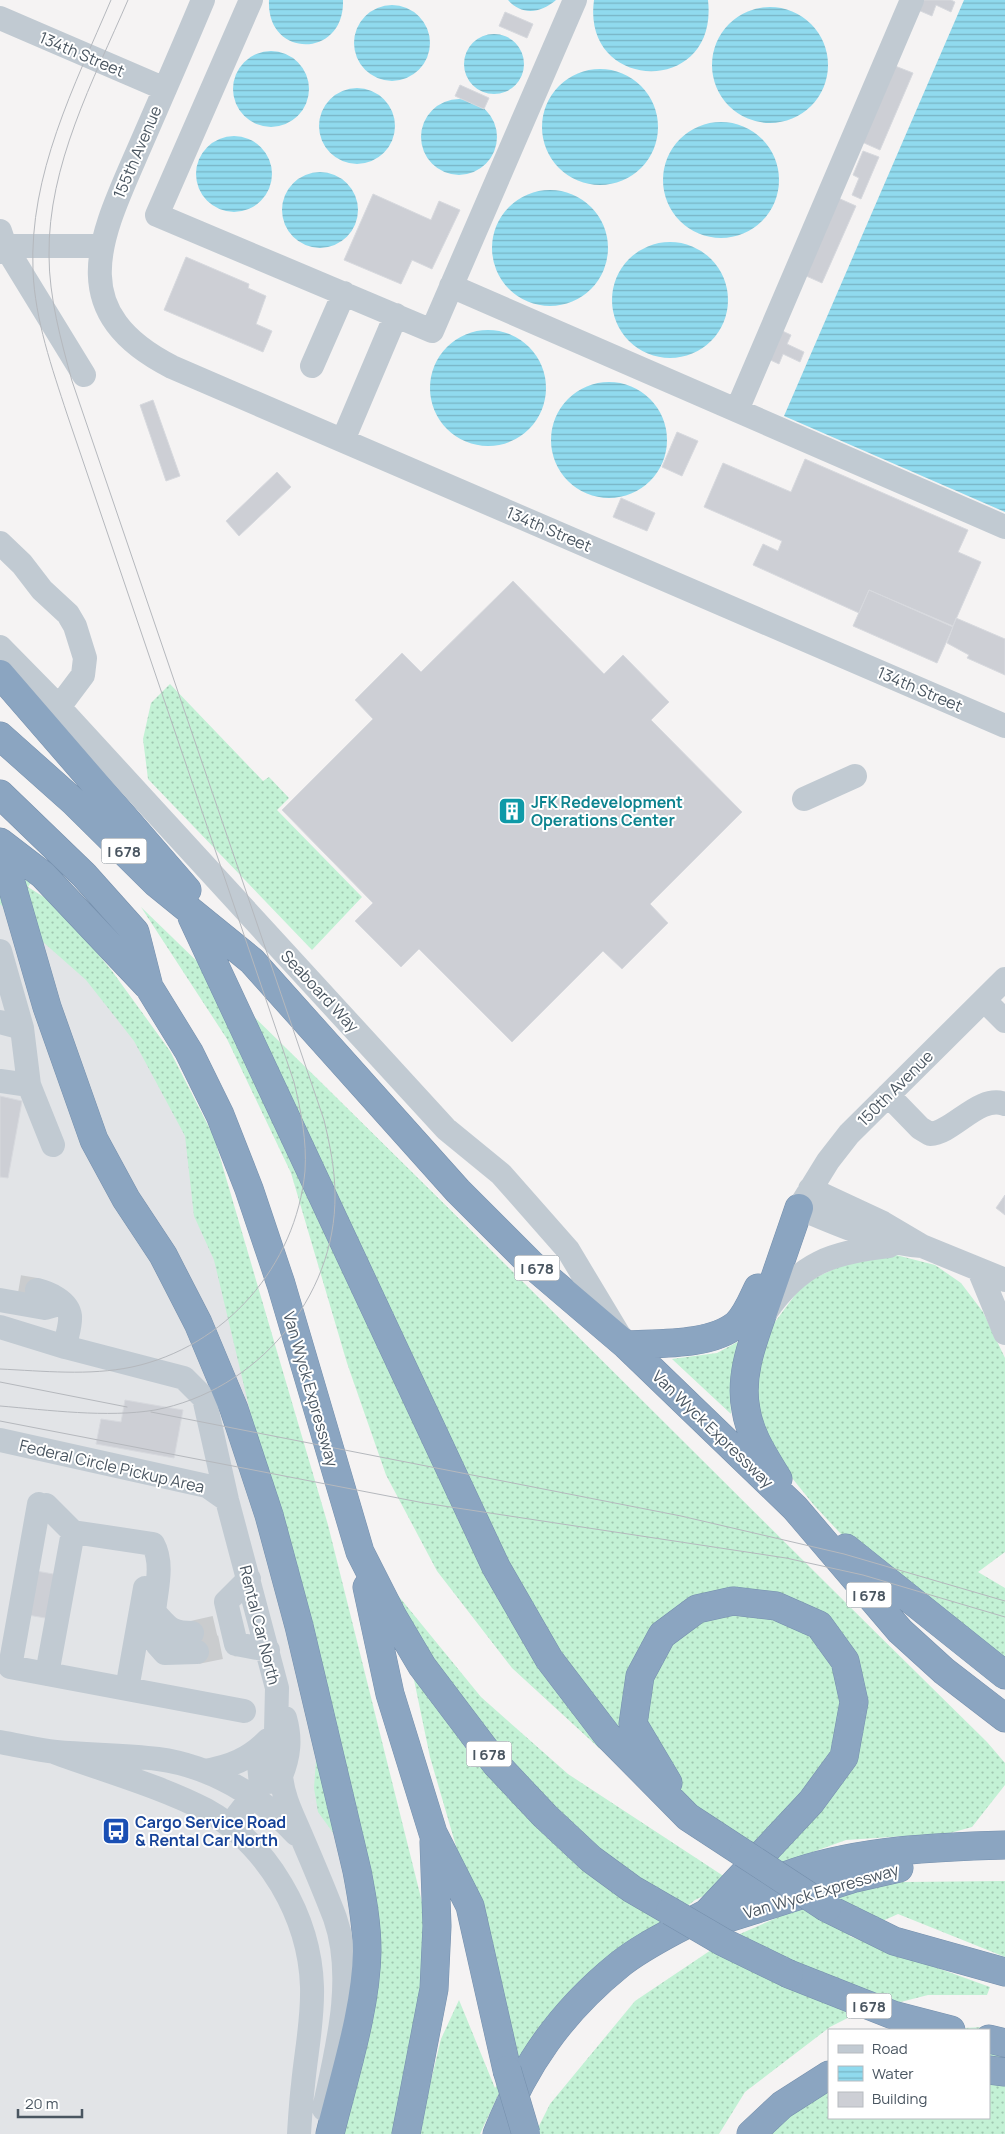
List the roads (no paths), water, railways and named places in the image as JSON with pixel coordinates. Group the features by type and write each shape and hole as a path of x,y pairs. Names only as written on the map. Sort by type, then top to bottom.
{"highway":[{"path":"0,674 144,842 252,961"},
{"name":"Van Wyck Expressway","path":"0,736 190,913 252,961 458,1191 531,1264 626,1345 795,1508 900,1631 944,1671 1005,1718"},
{"name":"Van Wyck Expressway","path":"0,794 84,875 134,932 149,987 190,1052 220,1115 249,1189 280,1284 360,1552 393,1617 422,1666 496,1764 545,1816 591,1859 632,1889 670,1912 723,1942 789,1974 893,2015 948,2029"},
{"path":"0,844 42,875 149,987"},
{"path":"0,844 47,1007 94,1140 126,1199 163,1256 198,1323 234,1409 269,1515 299,1626 357,1871 364,1910 367,1950 364,1979 330,2134"},
{"path":"190,913 496,1567 549,1659 589,1713 607,1735 688,1817 828,1908 894,1941 1005,1972"},
{"path":"626,1345 707,1338 723,1332 737,1323 745,1314 804,1198"},
{"path":"804,1198 760,1322 747,1367 744,1383 746,1412 755,1440 795,1508 1005,1675"},
{"path":"360,1552 390,1694 433,1832 470,1906 507,2070 526,2134"},
{"path":"688,1817 633,1724 640,1676 662,1634 696,1608 733,1601 776,1606 819,1625 845,1661 854,1702 844,1757 811,1802 707,1913"},
{"path":"406,2134 434,1989 437,1926 433,1832"},
{"path":"497,2134 533,2060 556,2026 578,2001 620,1964 655,1942 766,1883 796,1872 838,1861 914,1850 1005,1845"},
{"name":"Van Wyck Expressway","path":"655,1942 855,1878 905,1867 961,1862 1005,1865"},
{"path":"990,2039 1005,2043"},
{"path":"990,2070 1005,2072"},
{"path":"751,2134 782,2105 828,2077"}],"street":[{"name":"155th Avenue","path":"108,310 100,284 101,246 116,202 203,0"},
{"path":"250,0 157,215 432,331 575,0"},
{"path":"737,410 912,0"},
{"name":"134th Street","path":"0,18 165,89"},
{"path":"2,243 101,246"},
{"path":"2,243 84,375"},
{"path":"451,286 1005,527"},
{"path":"312,366 344,293"},
{"name":"134th Street","path":"108,310 123,334 132,343 155,358 1005,726"},
{"path":"343,440 396,315"},
{"path":"0,543 22,564 42,590 68,614 75,626 85,658 83,674 59,707"},
{"name":"Seaboard Way","path":"0,647 59,707 446,1128 501,1174 568,1250 626,1345"},
{"path":"804,799 855,776"},
{"path":"0,951 11,1025 29,1085 53,1144"},
{"name":"150th Avenue","path":"804,1198 838,1146 1005,979"},
{"path":"984,1000 1005,1021"},
{"path":"0,1080 29,1085"},
{"path":"888,1095 920,1128 930,1134 934,1134 980,1107 998,1102 1005,1104"},
{"path":"804,1198 877,1240 911,1245 1005,1280"},
{"path":"760,1322 789,1284 818,1262 843,1252 911,1245"},
{"path":"979,1270 1005,1333"},
{"path":"14,1290 46,1308 62,1303"},
{"path":"14,1290 49,1292 62,1303 70,1316 65,1347"},
{"name":"Federal Circle Pickup Area","path":"0,1327 65,1347 184,1378 204,1398 227,1500"},
{"name":"Federal Circle Pickup Area","path":"0,1440 207,1486 227,1500"},
{"name":"Rental Car North","path":"227,1500 277,1688 276,1731 273,1746 259,1764 265,1786 286,1802 335,1918 342,1944 344,1963 337,2046 318,2134"},
{"path":"153,1544 73,1532 43,1504 10,1668 244,1711"},
{"path":"46,1674 73,1532"},
{"path":"153,1544 159,1554 154,1612 169,1629 194,1642"},
{"path":"127,1689 153,1544"},
{"path":"230,1826 265,1786 290,1746 289,1730 277,1688"},
{"path":"204,1771 228,1767 254,1754 276,1731"},
{"path":"0,1742 54,1752 160,1760 204,1771 222,1779 265,1786"},
{"path":"54,1752 189,1803 230,1826 258,1852 279,1882 303,1932 312,1985 311,2021 303,2084 300,2134"},
{"path":"265,1786 280,1818 304,1843"}],"water":[{"path":"269,0 343,0 340,19 332,33 320,41 306,44 292,41 280,33 271,19"},
{"path":"508,0 556,0 544,8 532,11 519,9"},
{"path":"594,0 708,0 706,32 693,54 673,67 650,71 627,66 608,53 596,31"},
{"path":"964,0 1005,0 1005,512 784,416"},
{"path":"392,5 406,8 419,16 427,29 430,43 427,57 419,70 406,78 392,81 378,78 365,70 357,57 354,43 357,29 365,16 378,8"},
{"path":"770,7 792,11 811,24 824,43 828,65 824,87 811,106 792,119 770,123 748,119 729,106 716,87 712,65 716,43 729,24 748,11"},
{"path":"488,34 500,34 511,39 519,47 524,58 522,76 511,89 500,94 488,94 477,89 469,81 464,70 464,58 469,47 477,39"},
{"path":"271,51 285,54 298,62 306,75 309,89 306,103 298,116 285,124 271,127 257,124 244,116 236,103 233,89 236,75 244,62 257,54"},
{"path":"600,69 622,73 632,78 641,86 649,95 654,105 658,127 654,149 649,159 641,168 632,176 622,181 600,185 578,181 568,176 559,168 551,159 546,149 542,127 546,105 551,95 559,86 568,78 578,73"},
{"path":"357,88 371,91 384,99 392,112 395,126 392,140 384,153 371,161 357,164 343,161 330,153 322,140 319,126 322,112 330,99 343,91"},
{"path":"459,99 473,102 486,110 494,123 497,137 494,151 486,164 473,172 459,175 445,172 432,164 424,151 421,137 424,123 432,110 445,102"},
{"path":"721,122 743,126 762,139 775,158 779,180 775,202 762,221 743,234 721,238 699,234 680,221 667,202 663,180 667,158 680,139 699,126"},
{"path":"234,136 248,139 261,147 269,160 272,174 269,188 261,201 248,209 234,212 220,209 207,201 199,188 196,174 199,160 207,147 220,139"},
{"path":"320,172 334,175 347,183 355,196 358,210 355,224 347,237 334,245 320,248 306,245 293,237 285,224 282,210 285,196 293,183 306,175"},
{"path":"550,190 572,194 582,199 591,207 599,216 604,226 608,248 604,270 599,280 591,289 582,297 572,302 550,306 528,302 518,297 509,289 501,280 496,270 492,248 496,226 501,216 509,207 518,199 528,194"},
{"path":"670,242 692,246 702,251 711,259 719,268 724,278 728,300 724,322 719,332 711,341 702,349 692,354 670,358 648,354 638,349 629,341 621,332 616,322 612,300 616,278 621,268 629,259 638,251 648,246"},
{"path":"488,330 510,334 520,339 529,347 537,356 542,366 546,388 542,410 537,420 529,429 520,437 510,442 488,446 466,442 456,437 447,429 439,420 434,410 430,388 434,366 439,356 447,347 456,339 466,334"},
{"path":"609,382 631,386 641,391 650,399 658,408 663,418 667,440 663,462 658,472 650,481 641,489 631,494 609,498 587,494 577,489 568,481 560,472 555,462 551,440 555,418 560,408 568,399 577,391 587,386"}],"tunnel":[{"path":"19,1287 37,1290"},
{"path":"192,1633 231,1624"},
{"path":"197,1652 236,1644"}],"tram line":[{"path":"0,1369 66,1372 116,1370 166,1357 197,1341 225,1321 250,1297 271,1269 287,1239 299,1206 305,1171 303,1126 294,1082 67,414 45,344 37,308 33,271 34,235 38,200 46,166 69,98 111,0"},
{"path":"0,1406 98,1413 137,1412 155,1410 192,1400 226,1383 257,1361 283,1334 305,1303 322,1269 332,1233 335,1186 332,1158 324,1120 72,381 53,303 49,255 51,222 64,156 87,93 128,0"},
{"path":"0,1382 127,1407"},
{"path":"151,1412 681,1516 844,1554 1005,1601"},
{"path":"0,1421 424,1503 786,1558 863,1575 1005,1617"}],"place":[{"name":"JFK Redevelopment Operations Center","path":"512,811"},
{"name":"Cargo Service Road & Rental Car North","path":"116,1831"}]}
